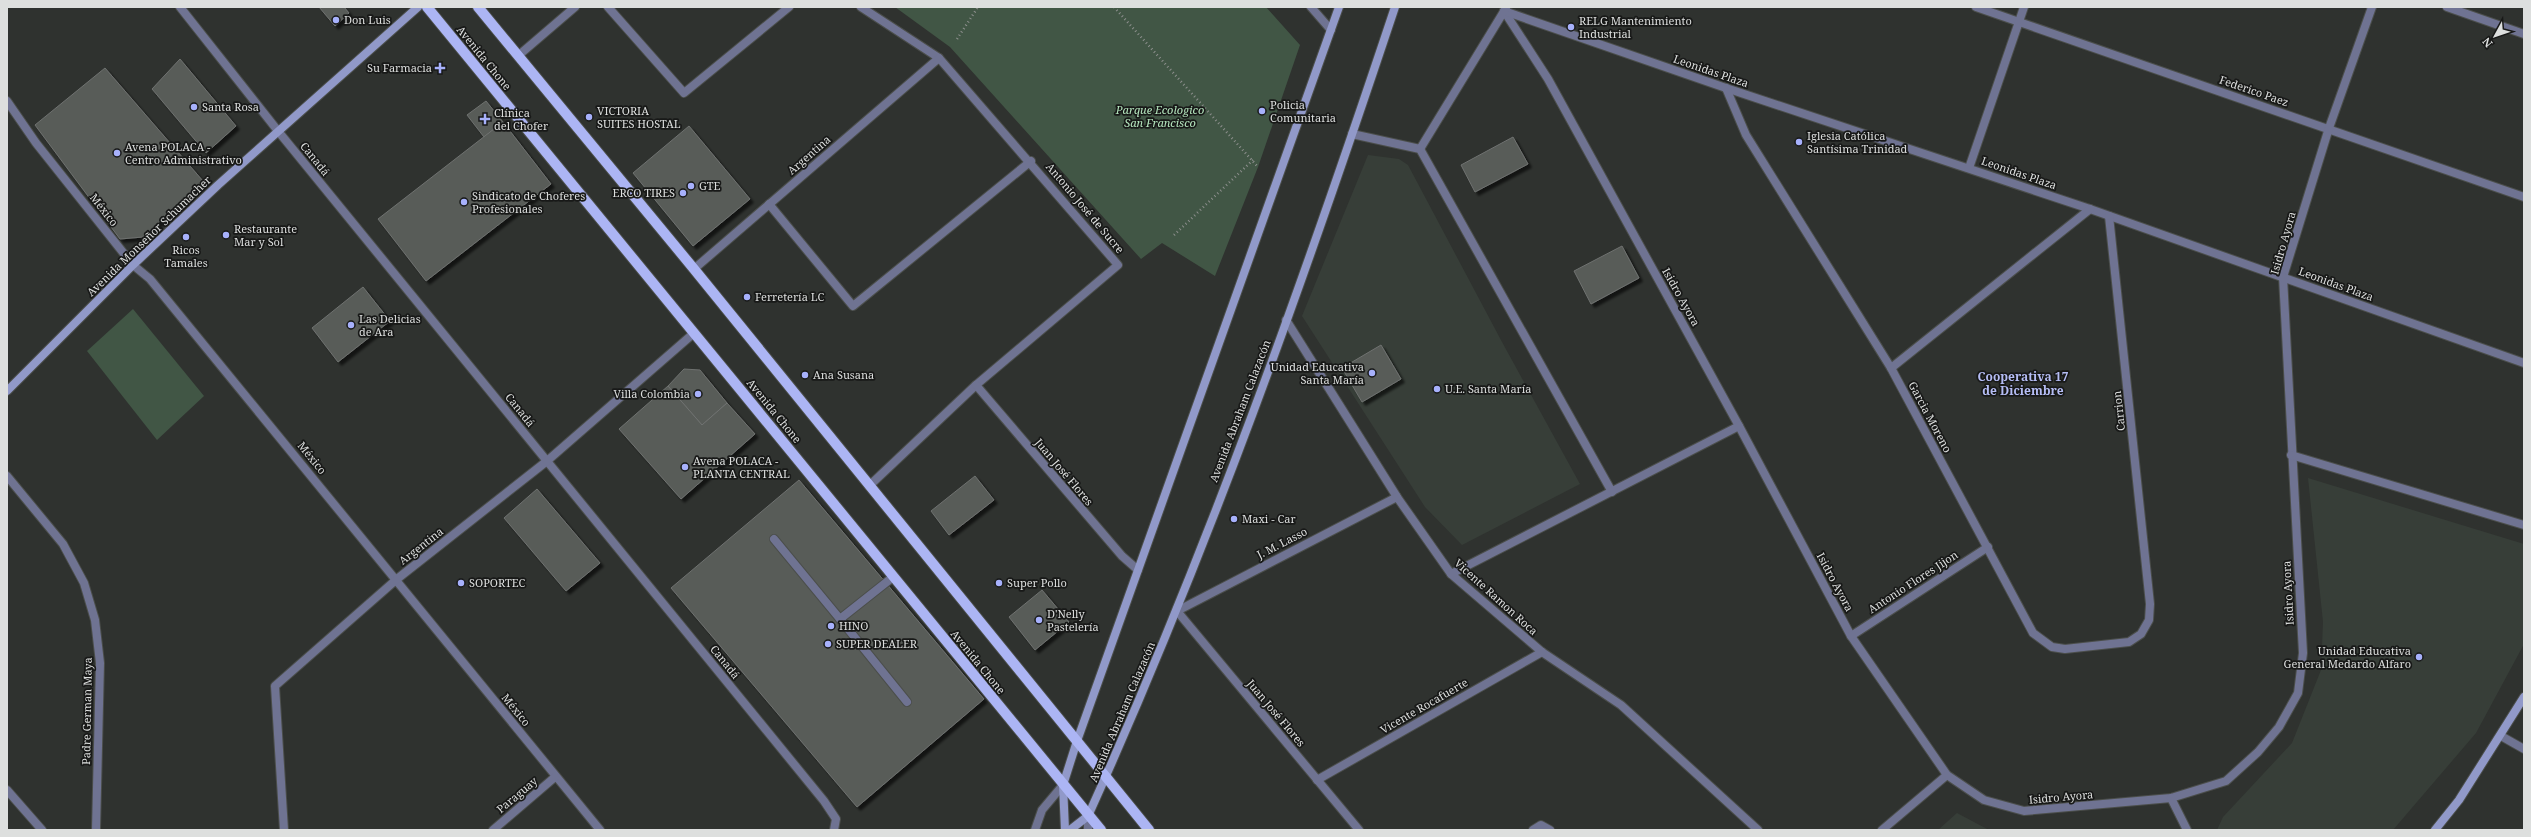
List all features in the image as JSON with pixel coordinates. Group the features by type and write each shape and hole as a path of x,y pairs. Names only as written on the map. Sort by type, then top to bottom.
{"main road":[{"name":"Avenida Monseñor Schumacher","path":"7,391 133,265 278,131 418,7"},
{"name":"Avenida Chone","path":"427,7 892,577 1101,830"},
{"path":"478,7 694,269 1148,830"},
{"path":"1065,830 1063,785 1077,741 1339,7"},
{"name":"Avenida Abraham Calazacón","path":"1070,830 1088,816 1177,611 1286,320 1395,7"},
{"path":"2435,830 2459,800 2524,697"}],"street":[{"name":"Canadá","path":"180,7 278,131 824,801 836,819 834,830"},
{"path":"519,55 575,7"},
{"path":"608,7 684,94 789,7"},
{"name":"Antonio José de Sucre","path":"861,7 940,58 1031,161 1118,265 976,385 869,486"},
{"path":"1311,7 1330,30"},
{"name":"Federico Paez","path":"1976,7 2329,128 2524,197"},
{"path":"1969,168 2024,7"},
{"name":"Isidro Ayora","path":"1506,9 1548,79 1739,426 1851,636 1947,775 1984,800 2024,811 2171,798 2226,781 2258,752 2279,727 2298,693 2303,653 2283,277 2329,128 2372,7"},
{"path":"2447,7 2524,34"},
{"path":"1420,149 1506,9"},
{"name":"Leonidas Plaza","path":"1506,9 1726,88 2090,209 2524,363"},
{"name":"Argentina","path":"694,269 940,58"},
{"name":"Garcia Moreno","path":"1726,88 1746,135 1891,368 1988,547 2032,633 2041,642 2052,647 2065,649 2129,642 2141,634 2149,620 2150,604"},
{"name":"México","path":"7,101 36,143 133,265 150,279 397,579 555,777 600,830"},
{"path":"1352,134 1420,149 1612,492"},
{"path":"769,204 853,306 1031,161"},
{"path":"1891,368 2090,209"},
{"name":"Carrion","path":"2109,216 2150,604"},
{"name":"Vicente Ramon Roca","path":"1286,320 1397,497 1451,574 1542,652 1621,705 1690,766 1758,830"},
{"name":"Argentina","path":"284,830 275,711 275,686 397,579 547,460 694,333"},
{"name":"Juan José Flores","path":"976,385 1122,556 1138,570"},
{"path":"1451,574 1739,426"},
{"path":"2292,456 2524,526"},
{"name":"Padre German Maya","path":"7,476 63,544 84,584 95,620 100,663 96,830"},
{"name":"J. M. Lasso","path":"1177,611 1397,497"},
{"path":"774,539 907,702"},
{"name":"Antonio Flores Jijon","path":"1851,636 1988,547"},
{"path":"840,619 892,577"},
{"name":"Juan José Flores","path":"1177,611 1359,830"},
{"name":"Vicente Rocafuerte","path":"1317,780 1542,652"},
{"path":"2500,736 2524,749"},
{"path":"1882,830 1947,775"},
{"name":"Paraguay","path":"493,830 555,777"},
{"path":"1035,830 1042,810 1063,785"},
{"path":"7,790 42,830"},
{"path":"2171,798 2187,830"},
{"name":"Avenida Abraham Calazacón","path":"1088,816 1088,830"},
{"path":"1533,830 1541,825 1550,830"}],"path":[{"path":"958,39 978,7"},
{"path":"1114,7 1254,160 1258,167"},
{"path":"1174,235 1254,160"}],"shaded area":[{"name":"U.E. Santa María","path":"1368,155 1399,159 1408,165 1502,342 1580,484 1462,545 1425,507 1302,316"},
{"name":"Unidad Educativa General Medardo Alfaro","path":"2308,478 2524,544 2524,644 2476,733 2393,830 2217,830 2223,817 2292,743 2321,670 2323,622"},
{"path":"1957,813 1989,830 1938,830"}],"green space":[{"name":"Parque Ecologico San Francisco","path":"895,7 1266,7 1300,45 1258,167 1215,276 1162,243 1141,259 950,47"},
{"path":"133,309 204,396 157,440 87,351"}],"building":[{"name":"Don Luis","path":"319,7 344,7 349,13 335,26"},
{"name":"Santa Rosa","path":"180,59 236,126 206,153 152,89"},
{"name":"Avena POLACA - Centro Administrativo","path":"105,68 203,181 143,237 120,239 35,125"},
{"name":"Clínica del Chofer","path":"486,101 503,122 484,137 467,115"},
{"name":"Sindicato de Choferes Profesionales","path":"503,122 551,184 426,281 378,219"},
{"name":"GTE","path":"689,126 750,199 693,246 633,173"},
{"path":"1513,137 1528,164 1475,192 1461,165"},
{"path":"1622,246 1639,278 1591,304 1574,271"},
{"name":"Las Delicias de Ara","path":"363,287 390,321 338,362 312,328"},
{"name":"Unidad Educativa Santa María","path":"1381,345 1401,379 1362,402 1342,368"},
{"name":"Villa Colombia","path":"684,369 700,370 727,403 702,425 668,386"},
{"name":"Avena POLACA - PLANTA CENTRAL","path":"668,386 702,425 727,403 755,434 681,499 619,429"},
{"path":"975,476 994,500 949,535 931,511"},
{"name":"SUPER DEALER","path":"799,480 984,699 857,807 671,588"},
{"path":"537,489 600,563 566,591 504,518"},
{"name":"D'Nelly Pastelería","path":"1042,590 1069,622 1035,650 1009,617"}],"place":[{"name":"Don Luis","path":"336,20"},
{"name":"RELG Mantenimiento Industrial","path":"1571,27"},
{"name":"Su Farmacia","path":"440,68"},
{"name":"Santa Rosa","path":"194,107"},
{"name":"Policia Comunitaria","path":"1262,111"},
{"name":"VICTORIA SUITES HOSTAL","path":"589,117"},
{"name":"Clínica del Chofer","path":"485,119"},
{"name":"Iglesia Católica Santísima Trinidad","path":"1799,142"},
{"name":"Avena POLACA - Centro Administrativo","path":"117,153"},
{"name":"GTE","path":"691,186"},
{"name":"ERCO TIRES","path":"683,193"},
{"name":"Sindicato de Choferes Profesionales","path":"464,202"},
{"name":"Restaurante Mar y Sol","path":"226,235"},
{"name":"Ricos Tamales","path":"186,237"},
{"name":"Ferretería LC","path":"747,297"},
{"name":"Las Delicias de Ara","path":"351,325"},
{"name":"Unidad Educativa Santa María","path":"1372,373"},
{"name":"Ana Susana","path":"805,375"},
{"name":"U.E. Santa María","path":"1437,389"},
{"name":"Villa Colombia","path":"698,394"},
{"name":"Avena POLACA - PLANTA CENTRAL","path":"685,467"},
{"name":"Maxi - Car","path":"1234,519"},
{"name":"SOPORTEC","path":"461,583"},
{"name":"Super Pollo","path":"999,583"},
{"name":"D'Nelly Pastelería","path":"1039,620"},
{"name":"HINO","path":"831,626"},
{"name":"SUPER DEALER","path":"828,644"},
{"name":"Unidad Educativa General Medardo Alfaro","path":"2419,657"}],"district":[{"name":"Cooperativa 17 de Diciembre","path":"2023,384"}]}
